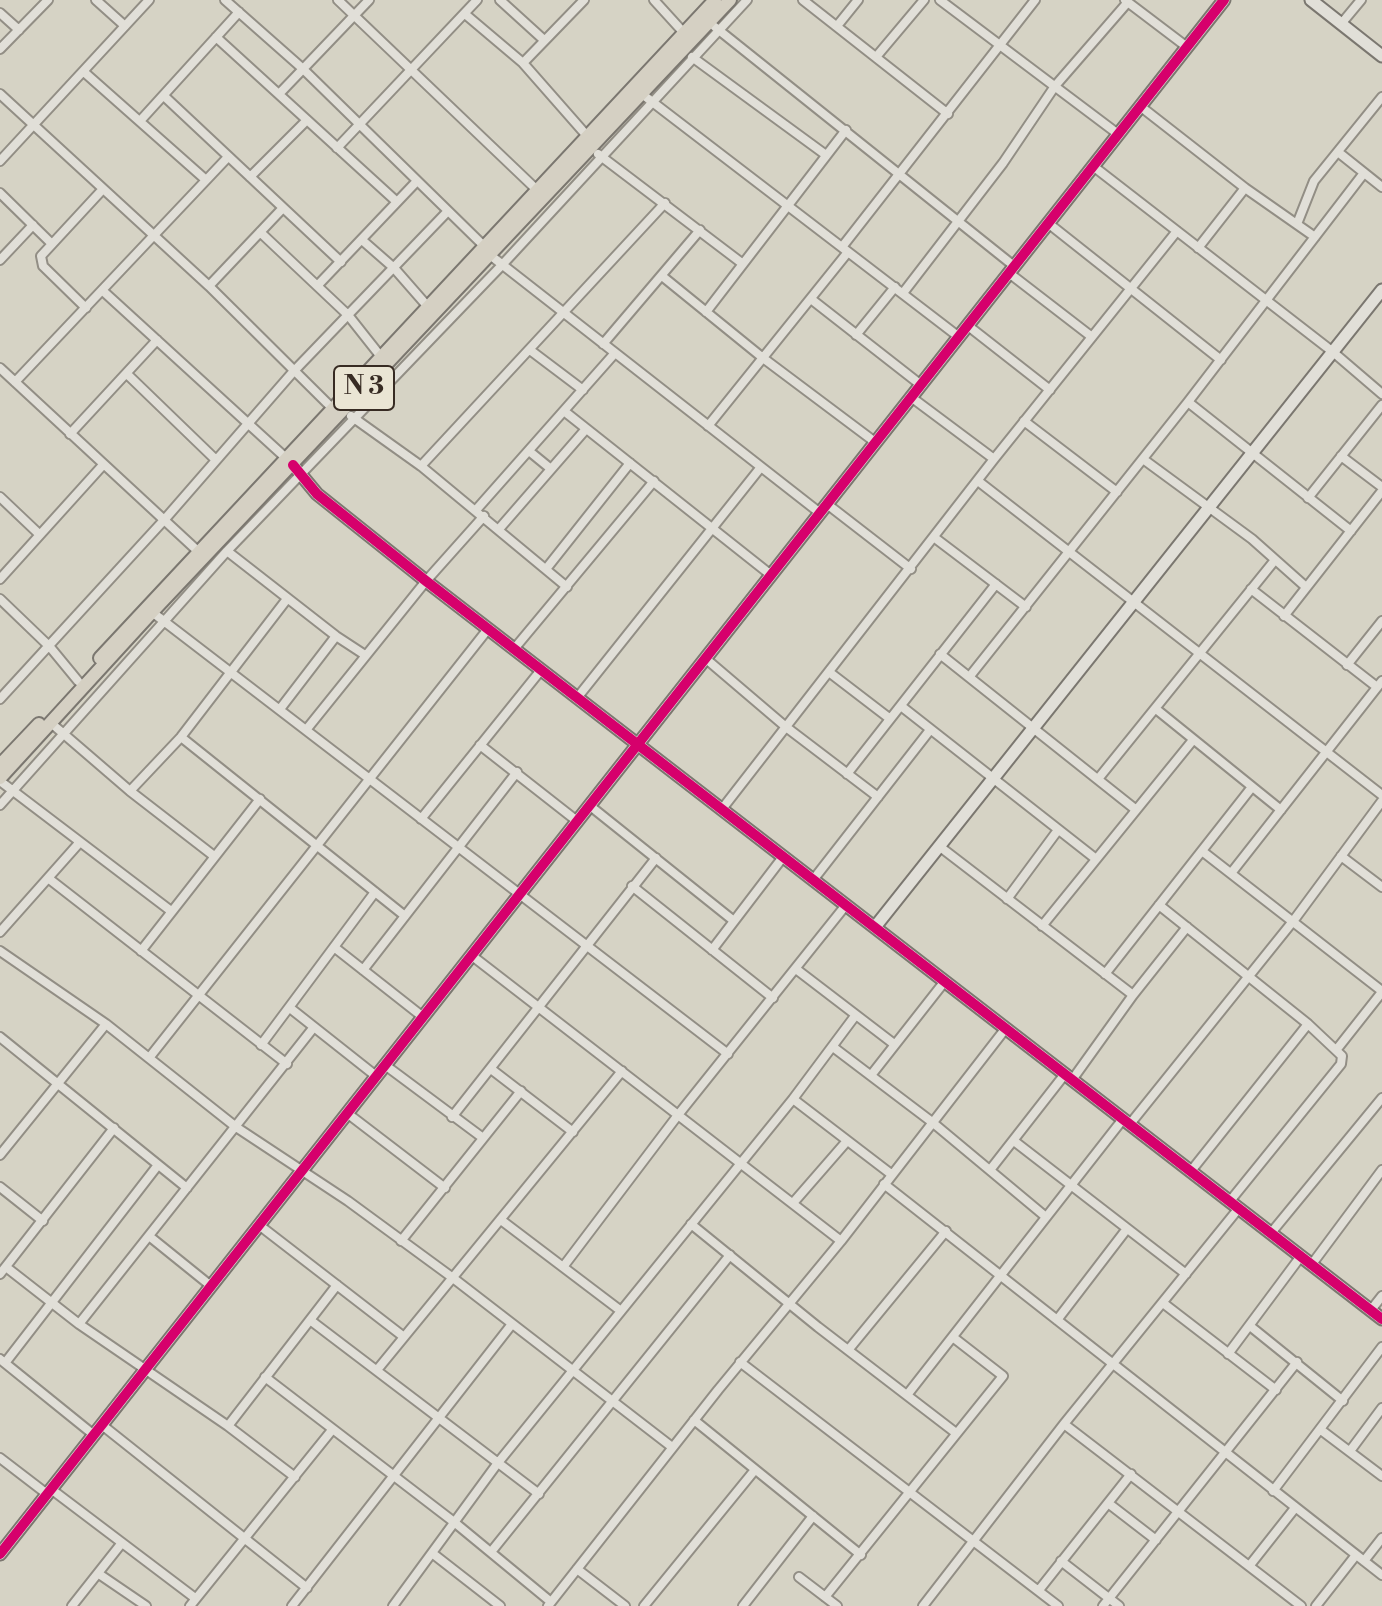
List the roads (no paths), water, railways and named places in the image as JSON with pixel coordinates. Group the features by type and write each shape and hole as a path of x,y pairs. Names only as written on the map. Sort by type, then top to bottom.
{"main road":[{"name":"N 3","path":"0,765 78,681 343,413 537,190 593,147 684,33 715,0"},
{"name":"N 3","path":"343,413 382,358 593,147 647,98 713,26 730,0"},
{"name":"N 3","path":"0,779 202,555"}],"street":[{"path":"0,49 48,0"},
{"path":"96,0 125,26"},
{"path":"0,161 149,0"},
{"path":"225,0 302,68 502,265 761,467 911,569"},
{"path":"338,0 537,190"},
{"path":"279,94 369,0"},
{"path":"337,148 477,0"},
{"path":"500,0 544,40"},
{"path":"523,63 584,0"},
{"path":"654,0 684,33"},
{"path":"747,0 713,26 692,57 647,98 959,337"},
{"path":"803,0 948,114"},
{"path":"837,26 858,0"},
{"path":"876,57 924,0"},
{"path":"940,0 1118,134"},
{"path":"708,426 811,299 900,175 1035,0"},
{"path":"0,1554 1224,0"},
{"path":"1311,0 1382,56"},
{"path":"1341,24 1361,0"},
{"path":"856,335 899,290 1003,163 1055,86 1126,1 1187,47"},
{"path":"140,121 239,12"},
{"path":"0,13 19,30"},
{"path":"465,14 523,63 593,147 743,264"},
{"path":"713,26 846,130 1092,337"},
{"path":"216,37 397,202"},
{"path":"692,57 826,155"},
{"path":"84,72 206,180"},
{"path":"0,94 209,286 293,372 343,413 421,466 567,587"},
{"path":"164,96 341,262"},
{"path":"1297,224 1311,186 1382,97"},
{"path":"1140,106 1245,188 1315,237"},
{"path":"250,177 307,120"},
{"path":"706,312 846,130"},
{"path":"0,805 227,551 293,466 343,413 502,265 593,147"},
{"path":"1338,152 1382,187"},
{"path":"15,382 228,157"},
{"path":"1093,166 1333,352 1382,394"},
{"path":"970,676 1221,360 1364,173"},
{"path":"318,285 417,181"},
{"path":"1198,248 1245,188"},
{"path":"86,308 40,262 51,243 103,189"},
{"path":"0,193 51,243"},
{"path":"421,466 665,203"},
{"path":"209,286 282,209"},
{"path":"0,699 165,519 293,372 448,211"},
{"path":"1048,223 1221,360"},
{"path":"0,260 33,225"},
{"path":"603,344 700,230"},
{"path":"722,809 994,459 1177,231"},
{"path":"260,232 348,315 382,358"},
{"path":"362,240 394,268 429,308"},
{"path":"662,276 763,358 875,442"},
{"path":"875,927 1382,290"},
{"path":"103,291 293,466 317,494 1382,1319"},
{"path":"811,299 921,385"},
{"path":"967,325 1050,390"},
{"path":"70,434 157,340"},
{"path":"530,350 583,390"},
{"path":"306,730 529,451 615,353"},
{"path":"0,368 202,555"},
{"path":"127,374 216,460"},
{"path":"911,397 994,459"},
{"path":"1188,402 1351,531"},
{"path":"1308,498 1382,405"},
{"path":"564,411 771,575"},
{"path":"1024,421 1117,492"},
{"path":"499,529 586,429"},
{"path":"529,451 551,469"},
{"path":"1284,616 1382,489 1341,456"},
{"path":"1143,459 1209,506 1306,587"},
{"path":"546,569 630,463"},
{"path":"0,579 103,465"},
{"path":"577,698 761,467"},
{"path":"514,649 654,481"},
{"path":"907,1395 1071,1185 1294,920 1382,798 978,481"},
{"path":"0,497 39,534"},
{"path":"935,538 1026,607"},
{"path":"227,551 365,655"},
{"path":"1098,779 1275,560"},
{"path":"847,774 996,584"},
{"path":"1232,872 1380,684 1347,665 1251,589"},
{"path":"0,599 50,647 78,681"},
{"path":"130,791 181,737 287,599"},
{"path":"152,612 728,1054"},
{"path":"1347,665 1379,632 1382,621"},
{"path":"149,1058 488,629"},
{"path":"280,709 336,636"},
{"path":"940,654 1135,809"},
{"path":"705,658 786,727 878,797"},
{"path":"421,819 541,670"},
{"path":"829,672 889,718"},
{"path":"901,706 1096,859"},
{"path":"1156,709 1281,810"},
{"path":"51,723 130,791 214,856"},
{"path":"813,880 930,730"},
{"path":"181,737 405,916"},
{"path":"1042,926 1193,740"},
{"path":"480,745 577,821"},
{"path":"363,970 517,772"},
{"path":"0,779 171,911"},
{"path":"1105,974 1252,787"},
{"path":"141,951 260,799"},
{"path":"589,805 734,921"},
{"path":"1007,899 1058,830"},
{"path":"0,932 80,842"},
{"path":"939,846 1133,995"},
{"path":"1202,851 1294,920 1382,992 1337,1049"},
{"path":"1341,856 1382,887"},
{"path":"712,950 783,857"},
{"path":"452,1117 656,858"},
{"path":"48,878 287,1064"},
{"path":"632,886 773,998"},
{"path":"261,1045 375,892"},
{"path":"563,1267 678,1115 846,905"},
{"path":"927,1605 1064,1424 1186,1274 1341,1064 1342,1056 1337,1049 1159,905"},
{"path":"990,1170 1187,927"},
{"path":"334,947 423,1017"},
{"path":"0,951 106,1024 236,1127 348,1201 453,1278 672,1447"},
{"path":"471,955 841,1241"},
{"path":"796,969 894,1044"},
{"path":"872,1074 945,981"},
{"path":"290,1008 376,1076"},
{"path":"393,1606 497,1464 793,1099 855,1016"},
{"path":"0,1155 106,1024"},
{"path":"1191,1171 1308,1024"},
{"path":"79,1324 314,1027"},
{"path":"265,1377 454,1522 549,1604 740,1362 841,1241 1006,1028"},
{"path":"0,1037 187,1188"},
{"path":"833,1047 872,1074 1046,1217"},
{"path":"385,1065 483,1138"},
{"path":"491,1069 573,1132"},
{"path":"377,1370 622,1071"},
{"path":"401,1241 521,1091"},
{"path":"1271,1233 1382,1098"},
{"path":"793,1099 891,1174"},
{"path":"347,1113 445,1188"},
{"path":"114,1128 3,1271 228,1426 295,1477"},
{"path":"793,1203 847,1141"},
{"path":"1014,1141 1186,1274"},
{"path":"94,1435 3,1361 158,1165"},
{"path":"1312,1264 1382,1170"},
{"path":"884,1184 1382,1575"},
{"path":"0,1187 43,1221"},
{"path":"501,1220 621,1311"},
{"path":"691,1224 956,1433"},
{"path":"259,1225 404,1337"},
{"path":"1057,1320 1126,1230"},
{"path":"849,1349 946,1231"},
{"path":"149,1236 211,1286"},
{"path":"491,1552 614,1403 730,1255"},
{"path":"1228,1354 1301,1256"},
{"path":"228,1426 337,1285"},
{"path":"1371,1310 1382,1296"},
{"path":"1163,1303 1276,1390"},
{"path":"310,1320 539,1494"},
{"path":"292,1606 512,1324"},
{"path":"1250,1326 1343,1401"},
{"path":"825,1597 1003,1376 954,1338"},
{"path":"1273,1491 1382,1347"},
{"path":"740,1362 1058,1606"},
{"path":"1106,1602 1297,1362"},
{"path":"1350,1451 1382,1408"},
{"path":"694,1420 861,1555"},
{"path":"1064,1424 1301,1606"},
{"path":"102,1425 307,1588"},
{"path":"0,1458 121,1544 192,1602 332,1430"},
{"path":"1321,1430 1382,1476"},
{"path":"644,1606 754,1471"},
{"path":"1039,1590 1131,1474"},
{"path":"1108,1503 1156,1540"},
{"path":"1250,1565 1295,1508"},
{"path":"743,1606 813,1516"},
{"path":"1364,1561 1382,1538"},
{"path":"72,1606 121,1544"},
{"path":"432,1553 500,1606"},
{"path":"1316,1606 1356,1555"},
{"path":"1061,1561 1106,1602 1119,1606"},
{"path":"577,1569 625,1606"},
{"path":"99,1574 146,1606"},
{"path":"799,1577 837,1606"}]}
